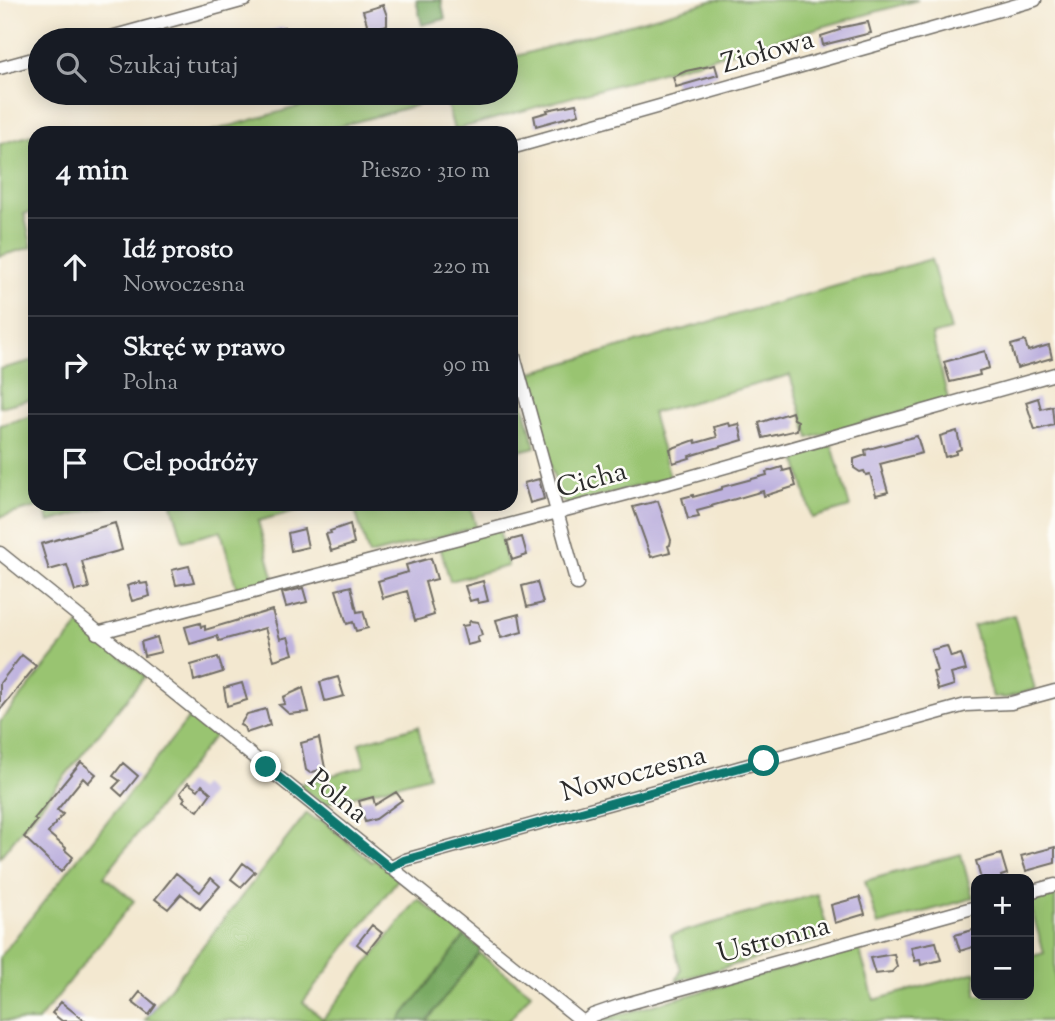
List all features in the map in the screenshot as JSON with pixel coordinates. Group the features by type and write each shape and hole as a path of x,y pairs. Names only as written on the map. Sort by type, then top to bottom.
{"street":[{"path":"144,28 245,0"},
{"name":"Ziołowa","path":"518,146 1035,0"},
{"path":"0,68 28,60"},
{"path":"518,370 578,584"},
{"name":"Cicha","path":"97,633 558,512 887,423 1055,374"},
{"name":"Polna","path":"0,553 583,1021"},
{"name":"Nowoczesna","path":"390,868 418,857 967,705 1011,703 1055,691"},
{"path":"1034,891 1055,885"},
{"name":"Ustronna","path":"583,1021 603,1010 971,908"}],"green space":[{"path":"416,0 441,0 445,19 422,25"},
{"path":"715,0 918,0 468,126 453,126 447,105 518,105 518,56"},
{"path":"304,105 417,105 341,126 230,126"},
{"path":"28,136 28,213 24,214 28,248 0,256 0,144"},
{"path":"931,259 951,330 932,335 948,399 809,438 790,375 652,413 670,477 569,505 561,500 523,375"},
{"path":"28,362 28,400 0,407 0,369"},
{"path":"518,383 535,447 518,451"},
{"path":"28,417 28,509 0,517 0,425"},
{"path":"832,445 850,507 812,518 795,455"},
{"path":"46,511 89,511 49,522"},
{"path":"174,511 295,511 258,521 274,580 237,590 221,531 183,541"},
{"path":"355,511 472,511 476,527 369,555"},
{"path":"499,529 508,566 450,581 440,547"},
{"path":"1014,615 1035,689 1005,698 993,697 973,626"},
{"path":"80,624 145,676 0,857 0,722"},
{"path":"191,715 216,734 104,876 134,901 38,1021 0,1021 0,957"},
{"path":"418,726 429,776 324,804 297,785 365,766 359,743"},
{"path":"307,813 316,820 322,820 372,862 375,860 399,878 303,1002 323,1019 418,899 465,936 399,1021 145,1020"},
{"path":"961,854 971,899 878,925 865,881"},
{"path":"817,894 830,938 676,981 681,970 671,935"},
{"path":"1055,894 1055,1021 603,1021 859,948 874,1000 971,973 971,1000 1034,1000 1034,956 1044,953 1034,918 1034,900"},
{"path":"465,936 480,948 479,953 427,1021 399,1021"},
{"path":"479,953 531,993 509,1021 427,1021"}],"building":[{"path":"383,5 387,25 368,27 363,11"},
{"path":"868,22 871,33 823,45 821,36 840,30 839,28"},
{"path":"715,65 718,75 676,87 673,77 686,71"},
{"path":"576,104 579,114 536,126 534,116 548,112 547,110"},
{"path":"1025,341 1028,351 1049,345 1052,358 1017,368 1011,345"},
{"path":"985,351 989,368 979,371 980,375 950,382 944,362"},
{"path":"1038,398 1041,409 1052,406 1054,425 1035,430 1026,402"},
{"path":"792,412 794,419 798,421 797,430 763,438 759,423"},
{"path":"729,423 730,426 739,424 743,440 673,463 670,449 695,440 696,443 717,437 714,427"},
{"path":"957,431 961,449 956,451 956,454 945,457 940,436"},
{"path":"917,436 922,453 880,464 888,492 876,495 870,474 866,475 864,471 860,472 854,468 854,459 866,455 865,450"},
{"path":"782,467 783,471 791,469 796,486 764,496 763,491 711,506 697,511 699,517 688,519 682,498 722,489 767,475 766,472"},
{"path":"539,479 544,499 530,503 524,483"},
{"path":"658,501 671,540 668,546 670,552 651,557 633,507"},
{"path":"115,523 122,550 82,561 89,588 75,591 67,565 49,570 41,544"},
{"path":"350,524 354,544 331,551 326,534"},
{"path":"304,529 308,547 291,551 288,533"},
{"path":"522,537 527,555 512,560 507,541"},
{"path":"431,558 437,579 425,582 434,615 415,621 407,591 383,598 378,581 408,572 406,565"},
{"path":"189,566 194,582 176,585 172,570"},
{"path":"483,581 488,601 470,601 465,586"},
{"path":"537,582 543,603 527,607 522,586"},
{"path":"147,583 150,596 132,601 127,586"},
{"path":"351,586 357,612 363,611 368,628 356,631 353,622 347,624 336,590"},
{"path":"303,588 307,602 286,607 282,593"},
{"path":"272,610 280,639 288,637 293,654 274,660 265,628 219,641 217,636 190,644 185,627 200,623 201,627 205,626 205,630"},
{"path":"519,614 522,632 501,638 496,620"},
{"path":"470,621 478,622 482,635 477,637 479,642 467,645 462,626 468,625"},
{"path":"157,637 161,652 144,656 141,642"},
{"path":"947,646 951,657 961,654 966,670 951,674 954,685 938,690 933,672 937,671 931,650"},
{"path":"22,655 36,666 0,710 0,683"},
{"path":"218,657 223,672 194,681 191,665"},
{"path":"338,677 344,696 325,701 320,682"},
{"path":"242,683 247,700 227,706 224,688"},
{"path":"303,688 309,712 289,714 279,705 285,704 283,697"},
{"path":"266,709 270,725 246,733 240,725 247,714"},
{"path":"319,738 325,768 310,773 306,770 301,743"},
{"path":"81,762 96,774 88,783 83,778 57,810 63,814 48,833 73,857 61,872 24,837 37,821 34,819"},
{"path":"123,763 138,776 122,796 113,788 120,781 113,776"},
{"path":"188,783 198,790 202,785 211,793 198,811 183,801 185,798 180,793"},
{"path":"396,792 402,800 376,819 365,822 359,801 373,797 375,805"},
{"path":"1055,847 1055,863 1026,871 1021,856"},
{"path":"1001,854 1007,874 980,874 976,861"},
{"path":"243,863 255,872 241,887 231,879"},
{"path":"176,873 200,892 211,878 220,886 200,909 181,894 168,909 155,899"},
{"path":"860,897 865,914 835,923 831,905"},
{"path":"372,925 382,933 367,952 357,944"},
{"path":"971,930 971,948 960,951 955,935"},
{"path":"936,942 941,960 921,965 920,960 915,961 911,947"},
{"path":"894,954 897,967 892,972 875,974 870,958"},
{"path":"140,992 156,1005 149,1015 132,1002"},
{"path":"61,1002 85,1021 62,1021 52,1013"}],"route":[{"path":"266,767 390,868 405,860 764,761"}]}
